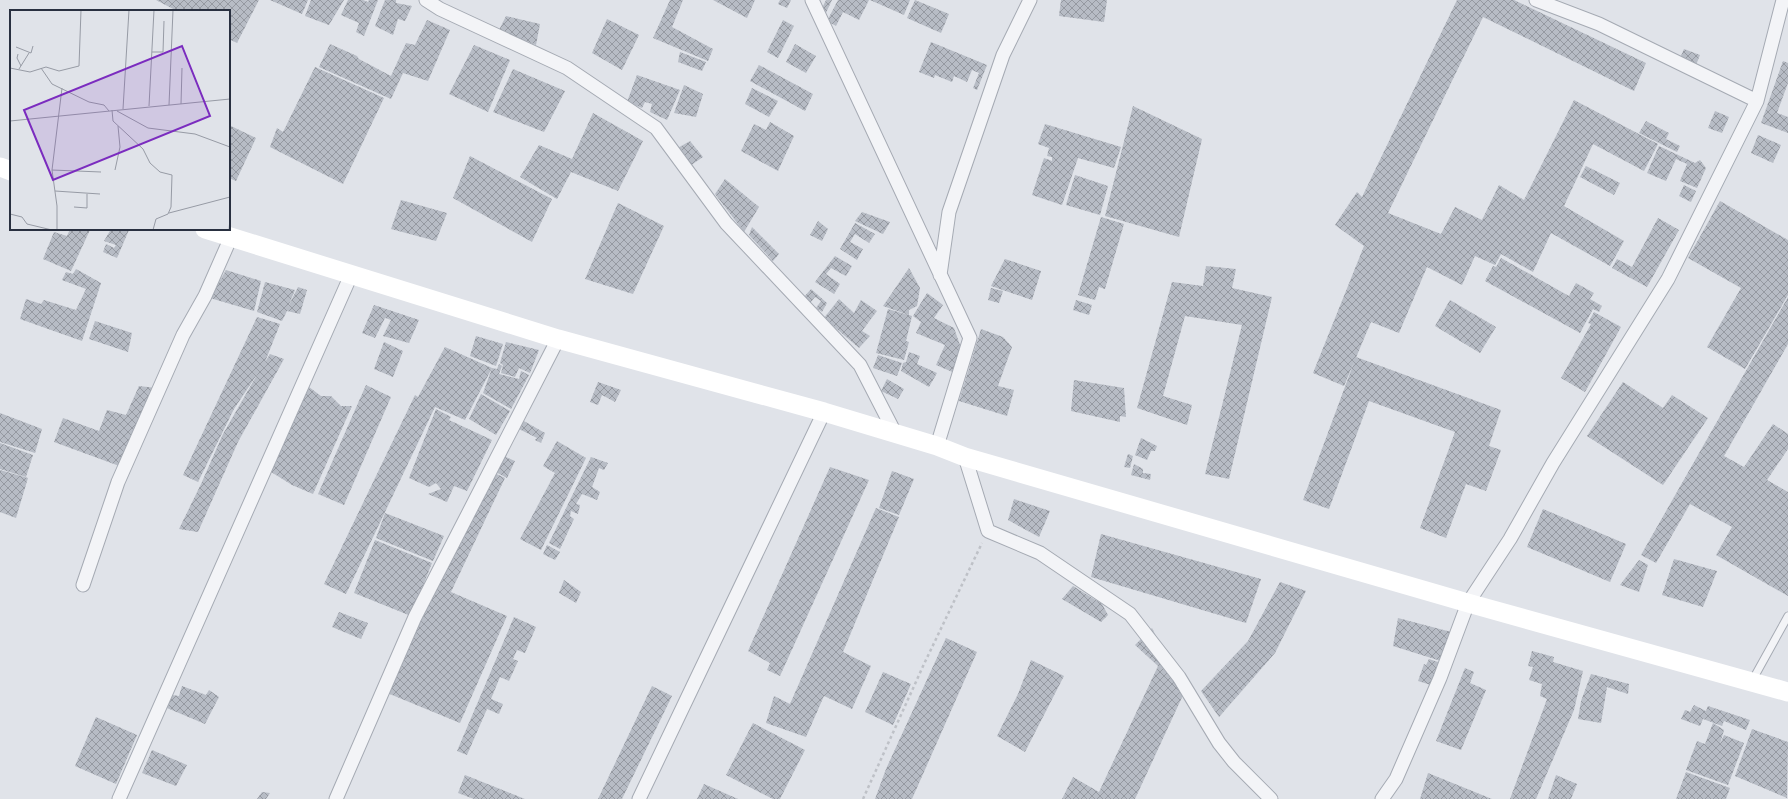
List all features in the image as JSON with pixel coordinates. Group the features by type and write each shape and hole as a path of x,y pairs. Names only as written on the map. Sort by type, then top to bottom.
{"main road":[{"path":"0,167 10,171"},
{"path":"208,230 558,339 824,412 938,446 965,457 1468,603 1788,692"}],"street":[{"path":"426,0 440,9 567,68 656,128 726,223 860,365 895,433"},
{"path":"812,0 970,338 938,446"},
{"path":"940,275 949,212 1003,55 1030,0"},
{"path":"1536,0 1599,24 1757,101"},
{"path":"1382,799 1396,779 1437,686 1468,603 1510,539 1553,463 1668,279 1757,101 1783,0"},
{"path":"83,585 118,482 183,335 205,296 231,237"},
{"path":"119,799 351,275"},
{"path":"336,799 415,617 558,339"},
{"path":"639,799 824,412"},
{"path":"965,457 988,531 1040,553 1130,614 1179,677 1219,743 1234,762 1271,799"}],"lane":[{"path":"1752,681 1788,616"}],"path":[{"path":"863,799 920,671 988,531"}],"building":[{"path":"156,0 259,0 237,43 230,40 230,10 175,10"},
{"path":"270,0 308,0 302,14"},
{"path":"311,0 344,0 329,25 305,16"},
{"path":"348,0 363,0 368,2 369,0 378,0 364,36 356,32 359,23 341,15"},
{"path":"385,0 396,0 396,3 412,6 405,21 398,19 393,35 375,26"},
{"path":"670,0 683,0 672,27 713,49 708,61 653,38"},
{"path":"713,0 755,0 747,18"},
{"path":"780,0 791,0 787,8 778,4"},
{"path":"826,0 832,0 825,15 821,10"},
{"path":"838,0 869,0 859,20 843,12 836,26 827,21"},
{"path":"870,0 910,0 904,15"},
{"path":"915,0 949,14 941,33 907,18"},
{"path":"1061,0 1107,0 1104,22 1059,16"},
{"path":"1457,0 1514,0 1646,63 1634,91 1483,17 1388,213 1441,234 1455,207 1482,220 1499,185 1524,200 1574,100 1658,144 1644,171 1593,144 1564,206 1624,241 1610,266 1551,233 1533,272 1501,254 1495,265 1475,256 1462,285 1427,267 1399,333 1371,322 1344,386 1313,373 1364,246 1335,225 1357,192 1362,197"},
{"path":"506,16 540,24 536,45 499,30"},
{"path":"607,19 639,35 622,70 592,53"},
{"path":"427,20 450,30 428,81 403,73 391,99 319,67 330,44 357,56 359,59 391,76 406,43 415,45"},
{"path":"783,20 794,26 778,58 767,52"},
{"path":"931,42 987,65 977,90 973,88 979,73 972,70 967,82 954,76 952,82 935,75 934,78 919,72"},
{"path":"795,44 816,56 806,73 786,62"},
{"path":"474,45 510,60 488,112 449,94"},
{"path":"1684,49 1700,55 1696,65 1680,58"},
{"path":"680,52 706,62 702,71 678,62"},
{"path":"1783,61 1788,63 1788,83 1777,113 1788,117 1788,133 1761,123"},
{"path":"759,65 813,94 805,111 750,81"},
{"path":"315,67 384,98 343,184 270,147 277,128 283,132"},
{"path":"513,69 565,91 544,132 493,112"},
{"path":"637,75 680,90 667,120 650,112 652,104 645,102 642,108 627,102"},
{"path":"684,85 703,94 696,117 674,113"},
{"path":"752,88 778,101 769,117 745,104"},
{"path":"1133,106 1202,139 1179,237 1105,216"},
{"path":"1715,111 1729,117 1722,133 1708,128"},
{"path":"593,113 643,141 618,191 571,172 557,199 520,177 539,145 572,159"},
{"path":"1646,121 1669,133 1666,139 1680,146 1677,152 1639,133"},
{"path":"770,122 794,136 778,171 741,151 754,124 766,130"},
{"path":"1045,124 1121,147 1114,168 1078,158 1062,205 1032,195 1044,158 1052,161 1052,157 1047,156 1049,148 1038,144"},
{"path":"230,125 256,138 236,181 230,178"},
{"path":"1758,135 1781,145 1773,163 1751,153"},
{"path":"690,141 703,157 690,166 676,149"},
{"path":"1659,146 1695,163 1700,160 1706,168 1697,188 1680,181 1687,164 1676,159 1666,181 1647,173"},
{"path":"470,156 552,199 532,242 453,198"},
{"path":"1586,166 1620,183 1614,195 1580,177"},
{"path":"1075,175 1108,186 1100,215 1066,205"},
{"path":"725,179 759,207 744,232 715,194"},
{"path":"1684,185 1696,191 1691,202 1679,196"},
{"path":"401,200 447,213 436,241 391,229"},
{"path":"1720,201 1788,240 1788,295 1745,369 1707,347 1741,288 1688,258"},
{"path":"618,203 664,226 633,294 585,279"},
{"path":"862,212 890,222 883,234 855,221"},
{"path":"1101,217 1124,224 1105,289 1099,287 1095,300 1078,295"},
{"path":"1658,218 1679,230 1647,287 1612,268 1617,259 1632,267"},
{"path":"818,221 828,229 822,241 810,235"},
{"path":"855,223 875,234 869,243 855,234 850,242 863,249 857,260 840,249"},
{"path":"752,227 779,254 773,261 749,235"},
{"path":"70,230 90,230 71,271 43,259 54,232 67,236"},
{"path":"110,230 129,230 117,258 103,252 106,244 114,248 116,245 104,241"},
{"path":"835,256 852,266 846,276 831,268 826,274 840,284 834,294 815,282"},
{"path":"1501,258 1569,296 1576,283 1594,293 1590,299 1602,306 1599,312 1593,309 1580,333 1485,281 1493,266 1496,267"},
{"path":"1005,259 1041,271 1032,300 991,286"},
{"path":"1206,266 1236,269 1232,288 1272,297 1229,479 1205,474 1242,325 1185,316 1163,396 1192,405 1187,425 1137,408 1172,282 1203,286"},
{"path":"909,268 920,288 917,306 909,310 909,315 883,306"},
{"path":"76,269 101,283 82,341 20,319 26,299 41,304 44,300 76,310 86,289 62,280 66,272 73,274"},
{"path":"226,270 261,281 254,311 210,298"},
{"path":"265,282 295,290 288,307 298,287 307,290 300,314 287,311 282,321 257,312"},
{"path":"991,288 1003,291 999,303 988,300"},
{"path":"811,289 827,303 822,312 816,308 821,301 815,297 810,303 804,297"},
{"path":"927,293 943,305 934,318 954,328 960,345 957,374 936,365 945,345 916,333 921,322 913,316"},
{"path":"1788,297 1788,344 1724,456 1744,467 1773,424 1788,434 1788,449 1767,480 1788,492 1788,596 1716,555 1732,527 1690,504 1656,563 1641,555"},
{"path":"839,299 854,313 861,300 877,311 862,331 870,336 859,348 824,318"},
{"path":"1076,300 1092,305 1089,315 1073,310"},
{"path":"1450,300 1496,327 1480,353 1435,326"},
{"path":"374,305 419,320 409,343 383,336 391,320 385,318 375,338 362,333"},
{"path":"888,309 912,316 906,341 909,342 904,360 876,353"},
{"path":"1594,312 1621,327 1585,392 1561,378 1591,324 1588,323"},
{"path":"257,317 280,324 265,362 270,354 284,359 238,442 198,532 179,529 223,434 258,373 234,409 198,482 183,475"},
{"path":"95,321 132,333 128,352 89,339"},
{"path":"981,329 1003,337 1012,347 998,386 1014,390 1007,416 959,401"},
{"path":"476,336 503,344 496,366 470,356"},
{"path":"384,342 403,351 393,377 374,369"},
{"path":"506,342 539,350 530,373 519,368 515,377 501,373 503,365 500,363"},
{"path":"445,347 492,368 465,420 435,407 346,594 324,584 415,395 418,397"},
{"path":"909,352 920,356 917,364 937,373 929,387 901,371 903,363 906,362"},
{"path":"878,355 902,363 897,376 873,368"},
{"path":"1356,357 1501,410 1489,446 1501,450 1486,491 1466,484 1446,538 1420,528 1455,432 1369,401 1329,509 1303,500"},
{"path":"499,364 502,366 499,374 519,379 521,371 529,375 511,409 483,393 492,368 497,369"},
{"path":"887,379 904,389 898,399 881,391"},
{"path":"1074,380 1124,388 1126,417 1120,416 1120,422 1071,411"},
{"path":"598,382 621,390 615,402 602,395 598,405 590,402"},
{"path":"1623,382 1663,408 1672,395 1708,418 1663,485 1587,436"},
{"path":"366,385 391,397 344,505 318,494"},
{"path":"139,386 156,388 122,467 54,442 63,418 99,431 107,410 126,415"},
{"path":"309,387 321,396 331,396 341,406 352,406 313,494 292,485 268,470"},
{"path":"481,394 510,411 496,435 469,419"},
{"path":"436,409 451,417 449,420 492,440 467,491 454,486 447,502 428,494 441,489 436,483 429,487 409,478"},
{"path":"0,413 42,429 35,453 0,442"},
{"path":"515,416 545,433 541,443 535,440 537,438 511,425"},
{"path":"1141,438 1157,446 1155,451 1151,451 1147,460 1135,455"},
{"path":"557,441 586,458 541,550 520,539 555,473 543,466"},
{"path":"0,443 33,455 26,477 0,469"},
{"path":"498,449 507,453 506,457 515,461 507,478 488,468"},
{"path":"1128,454 1133,456 1130,468 1124,467"},
{"path":"591,457 608,463 604,470 599,468 592,487 600,492 597,500 582,494 576,504 580,505 578,514 571,511 570,516 574,519 560,549 549,543"},
{"path":"1134,464 1143,469 1143,473 1151,474 1150,480 1131,475"},
{"path":"830,467 869,480 780,676 767,670 770,663 748,651"},
{"path":"486,469 505,478 451,592 507,616 460,723 380,690"},
{"path":"0,470 28,478 16,518 0,512"},
{"path":"892,471 914,479 899,515 879,508"},
{"path":"1014,499 1050,511 1039,537 1008,520"},
{"path":"876,508 899,517 843,652 871,666 852,709 824,696 806,737 766,723 774,696 790,704"},
{"path":"1543,509 1626,544 1610,582 1527,547"},
{"path":"385,513 444,536 433,561 376,538"},
{"path":"1101,534 1261,579 1246,623 1091,577"},
{"path":"375,540 432,563 411,616 354,593"},
{"path":"547,545 560,552 555,560 543,554"},
{"path":"1674,559 1717,571 1703,607 1662,595"},
{"path":"1639,560 1648,565 1639,592 1620,585"},
{"path":"564,580 581,592 576,603 559,593"},
{"path":"1280,582 1306,591 1275,653 1219,717 1201,691 1248,641"},
{"path":"1073,586 1102,604 1108,615 1101,622 1062,599"},
{"path":"339,612 368,623 361,639 332,627"},
{"path":"514,617 536,627 525,653 517,650 513,659 518,661 509,681 500,677 491,699 503,704 499,714 487,709 467,755 457,751"},
{"path":"1398,618 1455,633 1444,662 1393,646"},
{"path":"1152,628 1184,693 1135,799 1062,799 1073,777 1099,792 1158,666 1135,645"},
{"path":"946,638 977,652 912,799 875,799 886,769"},
{"path":"1532,651 1554,657 1553,662 1583,671 1574,710 1536,799 1510,799 1547,699 1540,696 1542,684 1529,680 1533,667 1528,666"},
{"path":"1429,659 1444,664 1434,686 1418,681 1424,664 1426,665"},
{"path":"1031,660 1064,676 1025,752 997,736 1018,694"},
{"path":"1465,668 1474,672 1470,683 1486,690 1461,750 1436,741"},
{"path":"883,672 911,684 893,725 865,712"},
{"path":"1591,674 1629,684 1628,694 1607,687 1601,723 1578,719 1581,701"},
{"path":"182,686 206,695 209,690 219,697 205,724 167,708 172,695 179,696"},
{"path":"652,686 672,696 622,799 598,799"},
{"path":"1694,705 1706,711 1708,706 1750,720 1746,730 1724,721 1722,726 1703,719 1700,726 1681,719 1685,710 1690,712"},
{"path":"96,717 137,735 116,784 75,766"},
{"path":"753,723 805,750 780,799 773,799 726,775"},
{"path":"1713,723 1724,730 1720,744 1724,735 1744,743 1728,785 1686,770 1697,741 1705,744"},
{"path":"1752,729 1788,742 1787,798 1735,776"},
{"path":"152,750 187,765 176,786 142,773"},
{"path":"1686,772 1730,788 1726,799 1676,799"},
{"path":"1428,773 1492,799 1420,799"},
{"path":"465,775 525,799 474,799 458,793"},
{"path":"1556,775 1577,784 1571,799 1548,799"},
{"path":"704,784 738,799 697,799"},
{"path":"262,792 270,793 266,799 257,799"}]}
